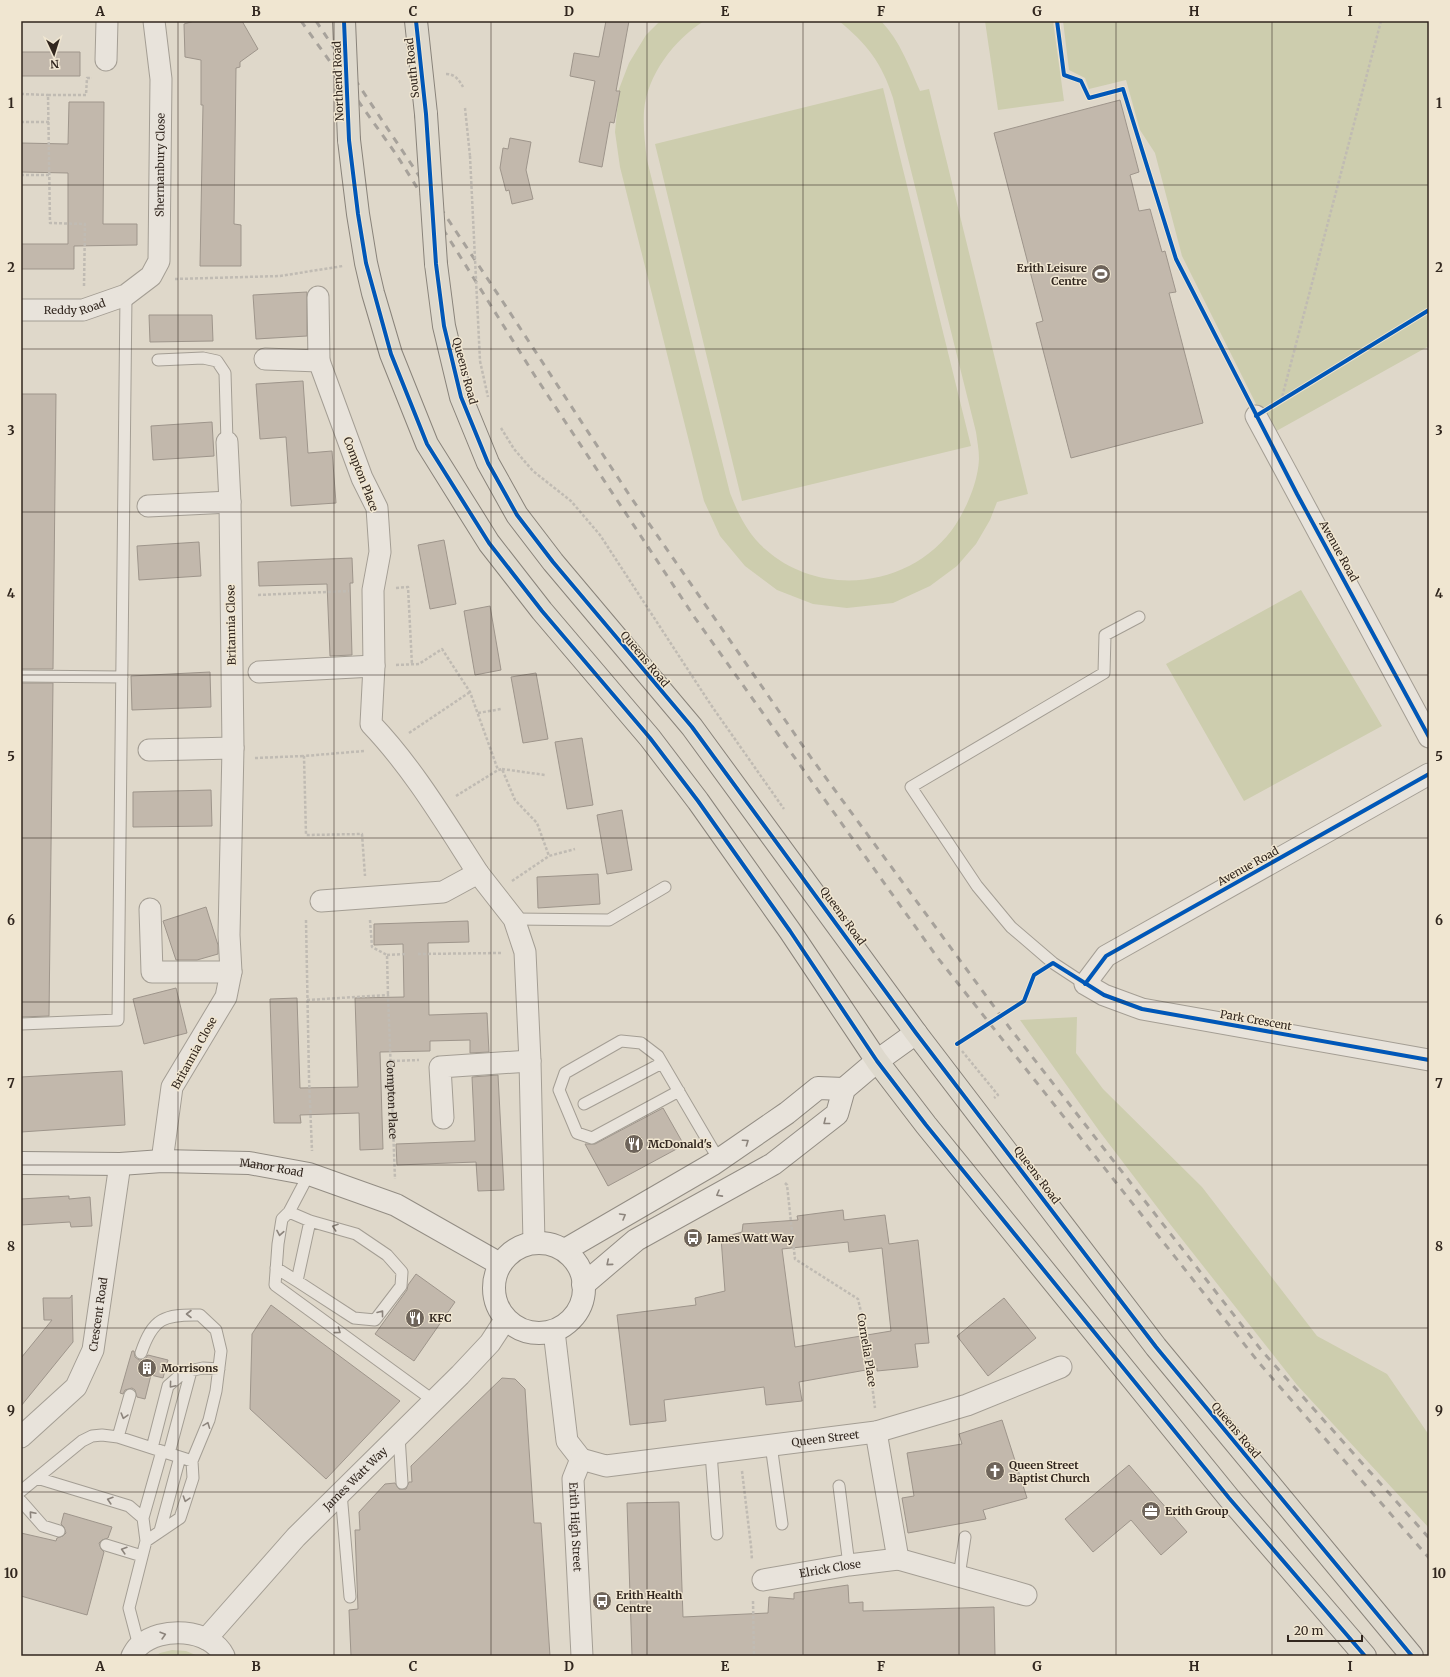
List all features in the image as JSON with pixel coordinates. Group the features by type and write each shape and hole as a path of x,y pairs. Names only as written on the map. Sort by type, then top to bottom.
{"main road":[{"name":"Northend Road","path":"344,21 349,140 358,214 366,263"},
{"name":"South Road","path":"416,21 426,114"},
{"name":"Queens Road","path":"426,114 436,264 444,326 461,397 488,463 517,515 553,562 692,727 916,1033 1156,1347 1412,1656"},
{"path":"366,263 391,354 427,444 489,543 542,611 650,738 698,800 790,931 877,1061 926,1125 1229,1498 1365,1656"}],"street":[{"path":"106,60 107,21"},
{"name":"Shermanbury Close","path":"126,295 151,276 159,261 161,79 154,21"},
{"name":"Reddy Road","path":"21,310 83,310 126,295"},
{"name":"Compton Place","path":"318,297 319,362 362,478 377,508 380,552 372,590 374,666 371,724 391,745 436,809 478,873 514,919 525,952 530,1060 534,1243"},
{"path":"265,359 319,362"},
{"name":"Avenue Road","path":"1256,416 1429,737"},
{"name":"Britannia Close","path":"162,1161 172,1087 226,997 231,972 229,935 242,753 228,442"},
{"path":"148,506 230,502"},
{"path":"259,672 374,666"},
{"path":"149,750 242,753"},
{"name":"Avenue Road","path":"1085,984 1106,956 1429,774"},
{"path":"320,901 443,892 478,873"},
{"path":"150,909 152,972 231,972"},
{"name":"Park Crescent","path":"1085,984 1104,995 1142,1009 1429,1060"},
{"path":"583,1285 636,1240 772,1164 837,1114 844,1089 877,1061 916,1033"},
{"path":"443,1118 440,1067 530,1060"},
{"path":"565,1250 719,1160 787,1113 818,1088 844,1089"},
{"name":"Manor Road","path":"21,1163 120,1164 162,1161 249,1162 309,1174 396,1204 500,1264"},
{"name":"Crescent Road","path":"21,1437 76,1387 93,1350 120,1164"},
{"path":"534,1243 550,1244 565,1250 576,1260 582,1273 584,1298 579,1310 569,1322 554,1331 538,1334 518,1329 505,1320 496,1298 496,1275 505,1256 518,1247 534,1243"},
{"name":"James Watt Way","path":"206,1639 296,1537 434,1402 490,1343 505,1320"},
{"path":"554,1331 567,1441 581,1459"},
{"name":"Queen Street","path":"581,1459 606,1466 876,1432 967,1405 1061,1368"},
{"path":"876,1432 898,1559"},
{"name":"Erith High Street","path":"581,1459 573,1479 582,1656"},
{"name":"Elrick Close","path":"756,1581 849,1565 898,1559 1026,1595"},
{"path":"135,1651 152,1638 173,1632 193,1634 206,1639 222,1652 224,1656"}],"lane":[{"path":"21,1024 118,1020 126,295"},
{"path":"158,360 203,358 217,361 226,372 228,442"},
{"path":"1085,984 1053,963 1012,927 977,886 911,787 1104,673 1105,635 1139,616"},
{"path":"21,676 122,677"},
{"path":"514,919 609,920 664,887"},
{"path":"678,1091 592,1138 577,1133 559,1090 565,1073 620,1041 641,1043 658,1056 719,1160"},
{"path":"584,1104 662,1063"},
{"path":"309,1174 289,1212 282,1219 278,1244 275,1285 434,1402"},
{"path":"276,1268 297,1280 354,1318 375,1320 401,1286 402,1272 387,1255 356,1234 310,1221 289,1212"},
{"path":"297,1280 310,1221"},
{"path":"141,1353 150,1330 162,1319 178,1314 200,1314 216,1330 221,1351 216,1391 209,1420 192,1461 193,1478 180,1518 146,1540"},
{"path":"161,1451 168,1386 184,1372 203,1368 219,1369"},
{"path":"135,1651 129,1608 146,1540 143,1518 161,1451 191,1371"},
{"path":"118,1437 130,1395"},
{"path":"21,1491 82,1441 92,1436 102,1435 118,1437 192,1461"},
{"path":"399,1436 402,1483"},
{"path":"771,1445 782,1524"},
{"path":"711,1452 717,1534"},
{"path":"160,1531 180,1457"},
{"path":"38,1478 129,1506 143,1518"},
{"path":"839,1486 849,1565"},
{"path":"341,1493 350,1597"},
{"path":"21,1501 43,1526 59,1531"},
{"path":"959,1576 965,1537"},
{"path":"106,1545 142,1556"}],"path":[{"path":"1281,401 1381,21"},
{"path":"21,94 86,94 87,78 105,79 106,60"},
{"path":"439,75 451,74 459,80 463,87"},
{"path":"48,95 50,224 85,224 83,310"},
{"path":"465,108 470,156 480,360 490,404"},
{"path":"21,122 49,122"},
{"path":"21,174 49,175"},
{"path":"151,276 183,280 280,276 366,263"},
{"path":"1256,416 1288,397"},
{"path":"498,422 514,450 533,471 571,502 600,535 711,705 786,813"},
{"path":"258,595 408,587 412,664"},
{"path":"374,666 419,664 442,649 470,692 498,770"},
{"path":"242,753 304,756 373,751 391,745 470,692"},
{"path":"478,713 501,709"},
{"path":"304,756 306,835 362,834 365,882 369,882 368,897 372,947 387,955 407,954"},
{"path":"502,769 515,800 537,823 550,856"},
{"path":"436,809 498,770 502,769 545,775"},
{"path":"494,894 550,856 575,850"},
{"path":"309,1174 312,1150 307,1000 306,902 320,901"},
{"path":"418,954 525,952"},
{"path":"957,1044 975,1031 1024,1001 1034,975 1053,963"},
{"path":"307,1000 388,995"},
{"path":"952,1038 998,1095 992,1100"},
{"path":"740,1449 756,1581 754,1656"}],"green space":[{"path":"660,21 704,21 682,38 656,72 650,84 646,98 644,130 647,160 730,493 744,523 753,537 765,549 788,565 813,575 840,580 866,579 893,573 917,562 938,545 956,524 965,509 977,476 979,459 976,432 893,98 884,74 872,55 858,38 839,21 881,21 899,45 920,91 929,89 1028,494 997,502 990,520 976,544 957,566 930,586 893,603 847,608 813,604 777,590 745,566 720,536 704,501 620,167 615,132 619,89 629,63 646,35"},
{"path":"985,21 1053,21 1064,101 998,110"},
{"path":"1063,21 1429,21 1429,346 1271,434 1182,256 1155,153 1140,130 1126,80 1089,89 1085,78 1069,70"},
{"path":"883,88 971,446 742,501 655,144"},
{"path":"1301,590 1382,726 1244,801 1166,664"},
{"path":"1077,1017 1076,1053 1103,1089 1202,1187 1317,1336 1387,1374 1429,1435 1429,1528 1297,1385 1170,1224 1100,1132 1020,1020"},
{"path":"172,1650 186,1651 198,1656 155,1656"}],"building":[{"path":"194,21 242,21 258,49 240,62 240,67 236,68 234,224 241,225 241,266 200,266 203,105 201,105 201,60 185,57 184,24"},
{"path":"606,21 629,21 616,91 620,91 614,123 610,122 602,167 579,162 595,81 570,76 574,53 599,57"},
{"path":"21,52 80,52 80,76 21,76"},
{"name":"Erith Leisure Centre","path":"1120,100 1139,172 1130,175 1139,211 1150,209 1162,252 1165,251 1176,292 1169,293 1203,423 1071,458 1036,323 1043,321 994,133"},
{"path":"69,102 104,102 103,224 137,224 137,245 74,246 74,269 21,269 21,244 68,244 68,173 21,172 21,143 68,144"},
{"path":"510,138 531,142 526,170 533,199 512,204 509,190 506,191 500,168 503,148 508,149"},
{"path":"307,292 307,336 256,339 253,295"},
{"path":"149,315 212,315 213,341 150,342"},
{"path":"303,381 308,453 332,451 336,503 291,506 286,437 260,439 256,384"},
{"path":"21,394 56,394 53,669 21,669"},
{"path":"212,422 214,456 153,460 151,426"},
{"path":"444,540 456,604 430,609 418,545"},
{"path":"199,542 201,576 139,580 137,546"},
{"path":"352,558 353,583 350,583 352,655 330,656 327,584 259,586 258,562"},
{"path":"490,606 501,670 475,675 464,611"},
{"path":"210,672 211,707 132,710 131,676"},
{"path":"536,673 548,739 523,743 511,677"},
{"path":"21,683 53,683 49,1016 21,1017"},
{"path":"582,738 593,805 567,809 555,742"},
{"path":"211,790 212,826 133,827 133,792"},
{"path":"622,810 632,870 607,874 597,815"},
{"path":"598,874 600,904 538,908 537,877"},
{"path":"206,907 218,945 218,954 197,960 176,960 163,921"},
{"path":"468,921 469,942 428,943 429,1015 487,1013 489,1052 470,1053 470,1040 430,1041 430,1051 380,1052 383,1149 360,1150 359,1113 300,1115 301,1123 274,1123 270,999 297,998 300,1088 358,1087 355,998 404,997 403,944 374,945 374,924"},
{"path":"176,988 187,1033 144,1044 133,999"},
{"path":"122,1071 125,1125 21,1132 21,1077"},
{"path":"498,1075 504,1190 478,1191 476,1162 397,1165 396,1144 475,1141 472,1077"},
{"name":"McDonald's","path":"663,1108 684,1145 608,1186 585,1144 595,1144"},
{"path":"69,1196 69,1199 90,1197 92,1226 71,1227 70,1222 21,1225 21,1199"},
{"path":"843,1210 844,1220 885,1215 889,1244 918,1240 929,1343 915,1344 918,1367 877,1371 877,1368 799,1382 802,1401 766,1405 764,1387 664,1400 666,1421 630,1425 617,1315 696,1305 695,1298 725,1291 721,1238 742,1232 743,1224 798,1220 797,1216","holes":["848,1242 849,1252 882,1248 891,1331 795,1347 782,1249"]},
{"name":"KFC","path":"416,1274 455,1302 414,1361 375,1334 407,1290 408,1285"},
{"path":"72,1295 73,1342 21,1406 21,1358 52,1320 44,1320 43,1298 70,1298"},
{"path":"1004,1298 1036,1338 988,1376 957,1336"},
{"path":"271,1305 400,1401 326,1479 250,1409 252,1334"},
{"name":"Morrisons","path":"132,1351 134,1351 135,1357 139,1360 145,1359 148,1355 168,1360 163,1378 151,1375 145,1399 137,1397 135,1390 132,1388 125,1390 123,1394 120,1393"},
{"path":"502,1378 515,1379 525,1389 534,1523 541,1523 550,1656 351,1656 349,1610 358,1609 355,1530 360,1530 359,1512 385,1484 395,1483 399,1489 406,1489 409,1482 412,1482 411,1466"},
{"name":"Queen Street Baptist Church","path":"1002,1420 1027,1498 983,1510 986,1519 908,1533 902,1498 914,1496 907,1453 962,1444 959,1434"},
{"path":"1129,1465 1187,1532 1161,1555 1131,1520 1093,1552 1065,1519"},
{"path":"679,1502 683,1617 768,1613 769,1597 794,1599 794,1593 848,1585 849,1603 863,1602 863,1611 994,1607 995,1656 632,1656 627,1503"},
{"path":"64,1513 112,1527 108,1538 99,1543 104,1552 87,1615 21,1596 21,1533 56,1541 57,1538 66,1533 61,1524"}],"railway":[{"path":"301,21 396,154 535,376 695,618 937,957 1260,1364 1429,1558"},
{"path":"316,21 630,496 812,759 1009,1027 1262,1351 1429,1538"}],"cycle path":[{"path":"344,21 349,140 358,214 366,263 391,354 427,444 489,543 542,611 650,738 698,801 790,931 877,1061 926,1125 1229,1498 1365,1656"},
{"path":"416,21 426,114 436,264 444,326 461,397 488,463 517,515 553,562 692,727 916,1033 1156,1347 1412,1656"},
{"path":"1057,21 1064,75 1081,81 1089,98 1123,89 1176,259 1297,494 1429,737"},
{"path":"1256,416 1429,310"},
{"path":"1085,984 1106,956 1429,774"},
{"path":"957,1044 1024,1001 1034,975 1053,963 1104,995 1142,1009 1429,1060"}],"place":[{"name":"Erith Leisure Centre","path":"1101,274"},
{"name":"McDonald's","path":"634,1144"},
{"name":"James Watt Way","path":"693,1238"},
{"name":"KFC","path":"415,1318"},
{"name":"Morrisons","path":"147,1368"},
{"name":"Queen Street Baptist Church","path":"995,1471"},
{"name":"Erith Group","path":"1151,1511"},
{"name":"Erith Health Centre","path":"602,1601"}]}
